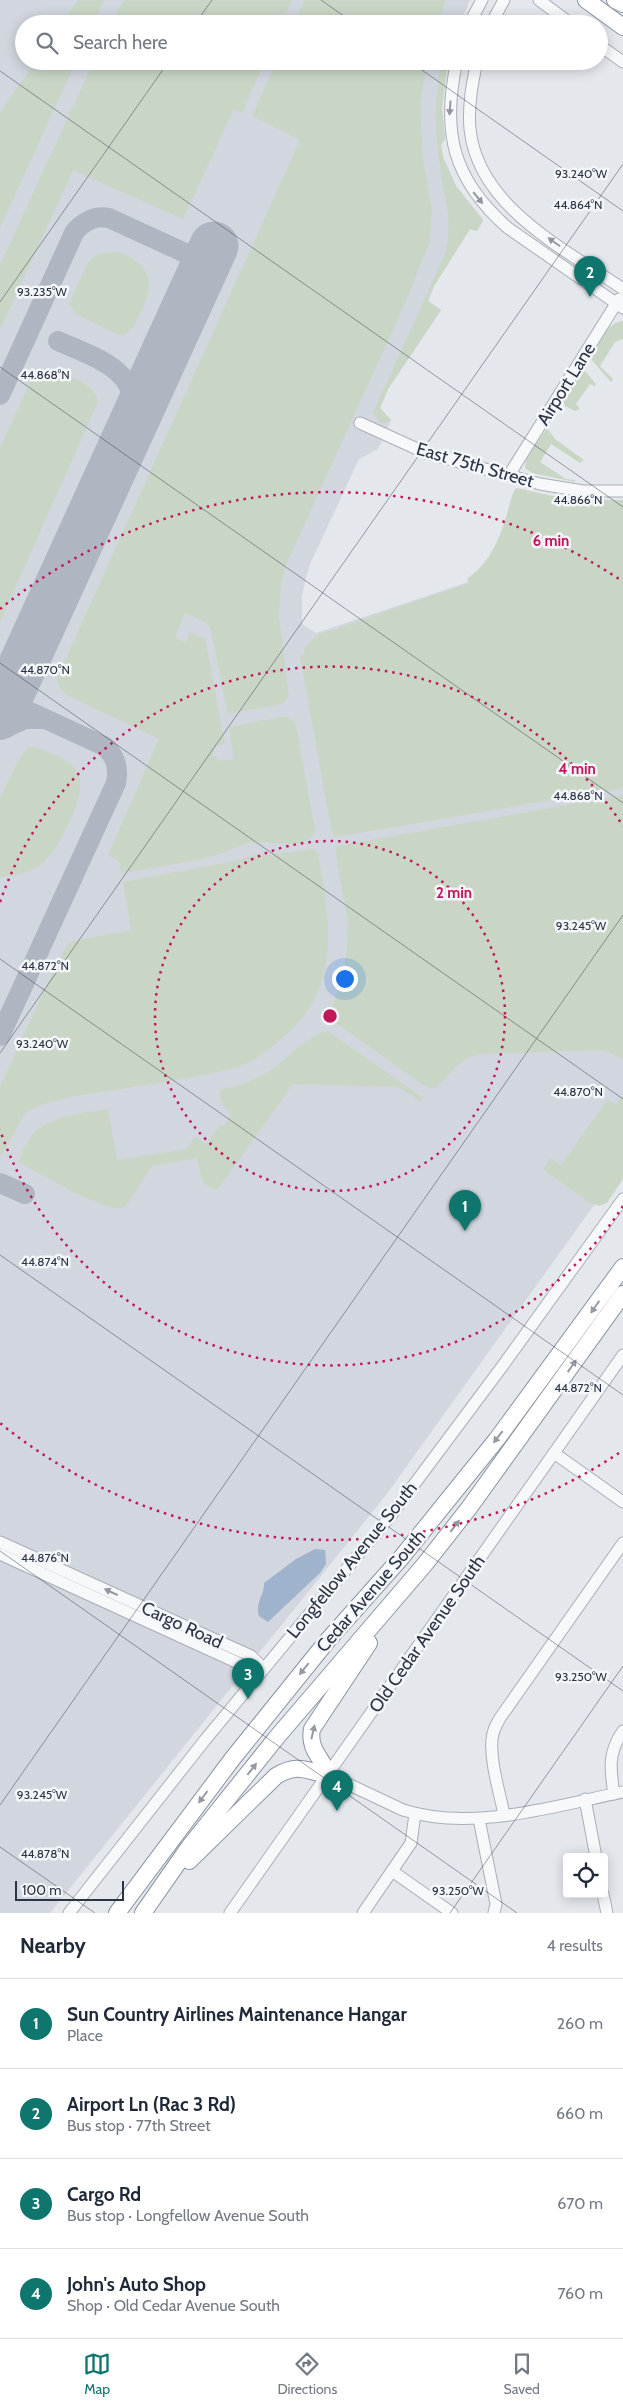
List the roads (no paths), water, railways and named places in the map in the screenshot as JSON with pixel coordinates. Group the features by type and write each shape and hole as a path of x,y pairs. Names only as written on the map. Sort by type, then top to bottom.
{"highway":[{"path":"586,0 607,15"},
{"path":"615,0 623,4"},
{"path":"608,16 623,27"},
{"name":"Cedar Avenue South","path":"117,1913 233,1758 328,1640 401,1558 497,1438 623,1267"},
{"name":"Cedar Avenue South","path":"143,1913 190,1847 277,1737 425,1564 527,1430 623,1294"},
{"path":"329,1775 324,1762 313,1749 311,1742 311,1735 316,1722 425,1564"},
{"path":"159,1891 276,1776 287,1770 297,1768 329,1775"}],"street":[{"path":"474,15 482,0"},
{"path":"496,15 504,0"},
{"path":"539,0 559,15"},
{"path":"608,51 623,62"},
{"path":"456,70 452,86 450,121 456,155 471,189 491,213 508,228 619,306"},
{"path":"475,70 470,95 470,130 476,156 487,181 518,216 623,291"},
{"name":"Airport Lane","path":"509,475 619,306 623,291"},
{"name":"East 75th Street","path":"360,423 426,452 509,475 571,490 623,491"},
{"name":"Longfellow Avenue South","path":"69,1913 263,1668 392,1514 501,1368 623,1199"},
{"name":"Old Cedar Avenue South","path":"230,1913 623,1355"},
{"path":"554,1453 623,1502"},
{"name":"Cargo Road","path":"0,1542 251,1656 263,1668"},
{"path":"504,1816 492,1751 494,1728 623,1543"},
{"name":"Cargo Road","path":"0,1554 245,1666 263,1668"},
{"path":"329,1775 389,1805 415,1814 456,1819 504,1816 618,1793 610,1758 613,1747 623,1731"},
{"path":"585,1800 595,1853"},
{"path":"363,1913 410,1843 415,1814"},
{"path":"480,1819 496,1904 494,1913"},
{"path":"392,1871 452,1913"},
{"path":"604,1898 607,1913"}],"water":[{"path":"315,1549 325,1550 326,1564 320,1573 268,1622 259,1616 258,1606 264,1583 296,1559"}],"place":[{"name":"Airport Ln (Rac 3 Rd)","path":"590,297"},
{"name":"Sun Country Airlines Maintenance Hangar","path":"465,1231"},
{"name":"Cargo Rd","path":"248,1699"},
{"name":"John's Auto Shop","path":"337,1811"}]}
